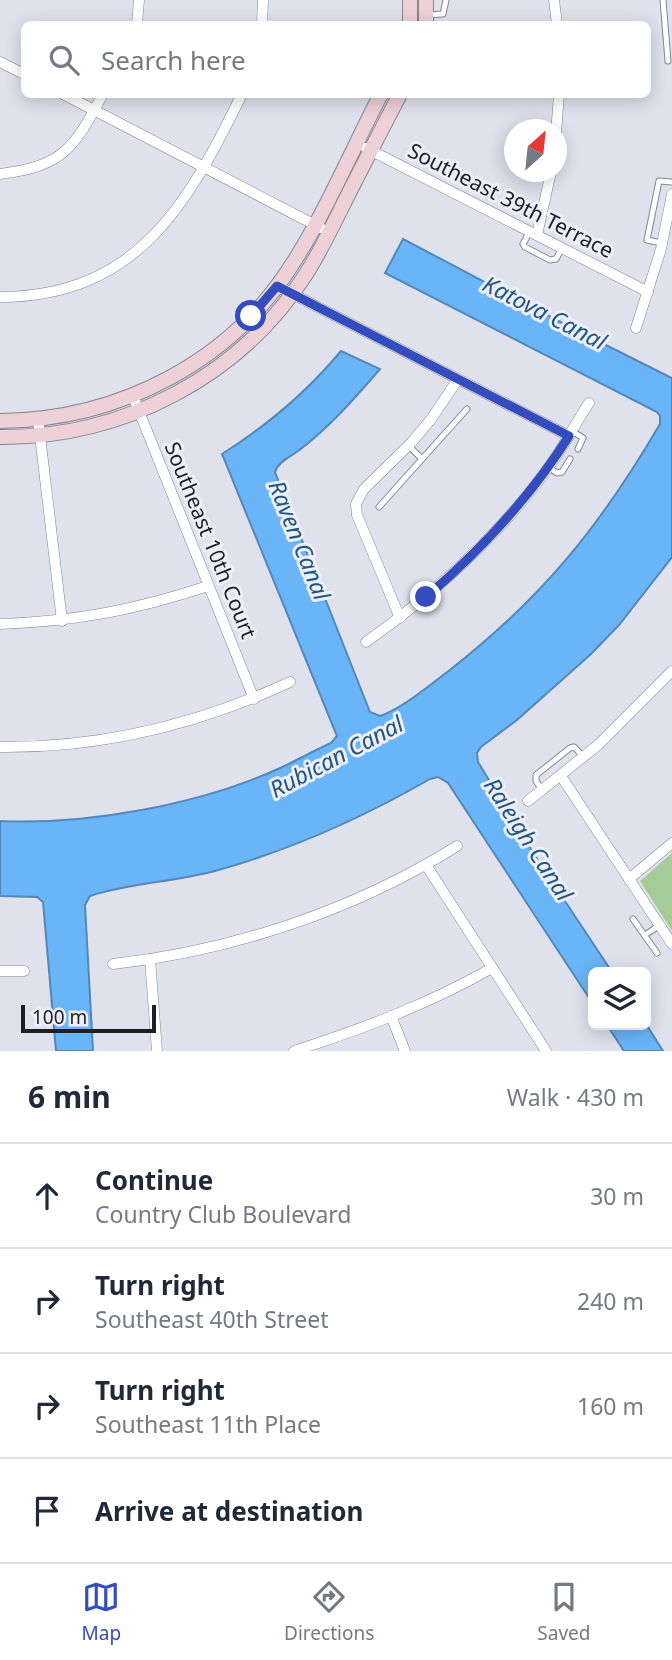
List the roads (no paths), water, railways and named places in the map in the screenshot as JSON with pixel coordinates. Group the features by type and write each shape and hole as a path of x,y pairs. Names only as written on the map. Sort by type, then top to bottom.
{"main road":[{"path":"410,0 410,21"},
{"path":"0,421 78,413 133,396 174,376 213,350 251,316 296,259 379,98"},
{"path":"0,437 83,429 139,411 184,389 227,360 259,331 307,273 398,98"}],"street":[{"path":"137,21 139,0"},
{"path":"262,21 263,0"},
{"path":"554,0 557,21"},
{"path":"0,62 21,72"},
{"path":"70,98 328,233"},
{"path":"0,174 37,168 52,161 78,139 101,98"},
{"path":"0,297 54,292 88,280 119,264 145,245 166,224 203,167 240,98"},
{"path":"557,119 559,98"},
{"name":"Southeast 39th Terrace","path":"356,143 648,292"},
{"path":"533,233 548,182"},
{"path":"636,328 662,243 672,194"},
{"path":"277,286 570,433"},
{"path":"400,618 357,515 356,504 364,488 408,446 432,418 458,379"},
{"name":"Southeast 10th Court","path":"133,396 254,699"},
{"path":"366,642 400,618 476,552 515,510 548,467 589,403"},
{"path":"38,419 62,621"},
{"path":"0,624 62,621 144,606 208,586"},
{"path":"528,801 625,721 672,671"},
{"path":"0,747 55,745 126,736 204,717 254,699 290,682"},
{"path":"561,776 672,944"},
{"path":"629,879 672,843"},
{"path":"113,964 212,946 291,923 368,893 457,846"},
{"path":"425,865 546,1051"},
{"path":"150,959 157,1051"},
{"path":"294,1051 423,1003 492,968"},
{"path":"0,971 24,971"},
{"path":"391,1016 405,1051"}],"lane":[{"path":"426,13 443,14 446,0"},
{"path":"663,0 669,26 668,61"},
{"path":"662,243 647,240 659,181 672,182"},
{"path":"653,206 669,210"},
{"path":"533,233 523,244 550,260 556,259 562,247"},
{"path":"379,507 467,409"},
{"path":"570,433 583,438 578,449"},
{"path":"408,446 422,459"},
{"path":"548,467 557,473 562,472 570,459"},
{"path":"542,790 536,775 570,748 574,747 583,757"},
{"path":"633,919 657,953"},
{"path":"645,935 660,925"}],"water":[{"path":"403,239 672,378 672,557 619,625 591,654 477,753 478,762 535,856 609,967 588,967 588,996 448,783 438,777 352,820 243,863 199,875 90,896 85,905 93,1051 56,1051 43,902 37,897 0,896 0,821 69,820 178,802 247,782 331,743 337,736 222,454 286,407 341,351 380,369 331,423 281,463 275,472 370,712 380,716 407,702 451,669 514,615 542,586 592,527 660,424 657,412 385,273"},
{"path":"610,1030 650,1030 663,1051 624,1051"}],"water label":[{"name":"Katova Canal","path":"545,312"},
{"name":"Raven Canal","path":"300,540"},
{"name":"Rubican Canal","path":"336,756"},
{"name":"Raleigh Canal","path":"529,839"}]}
